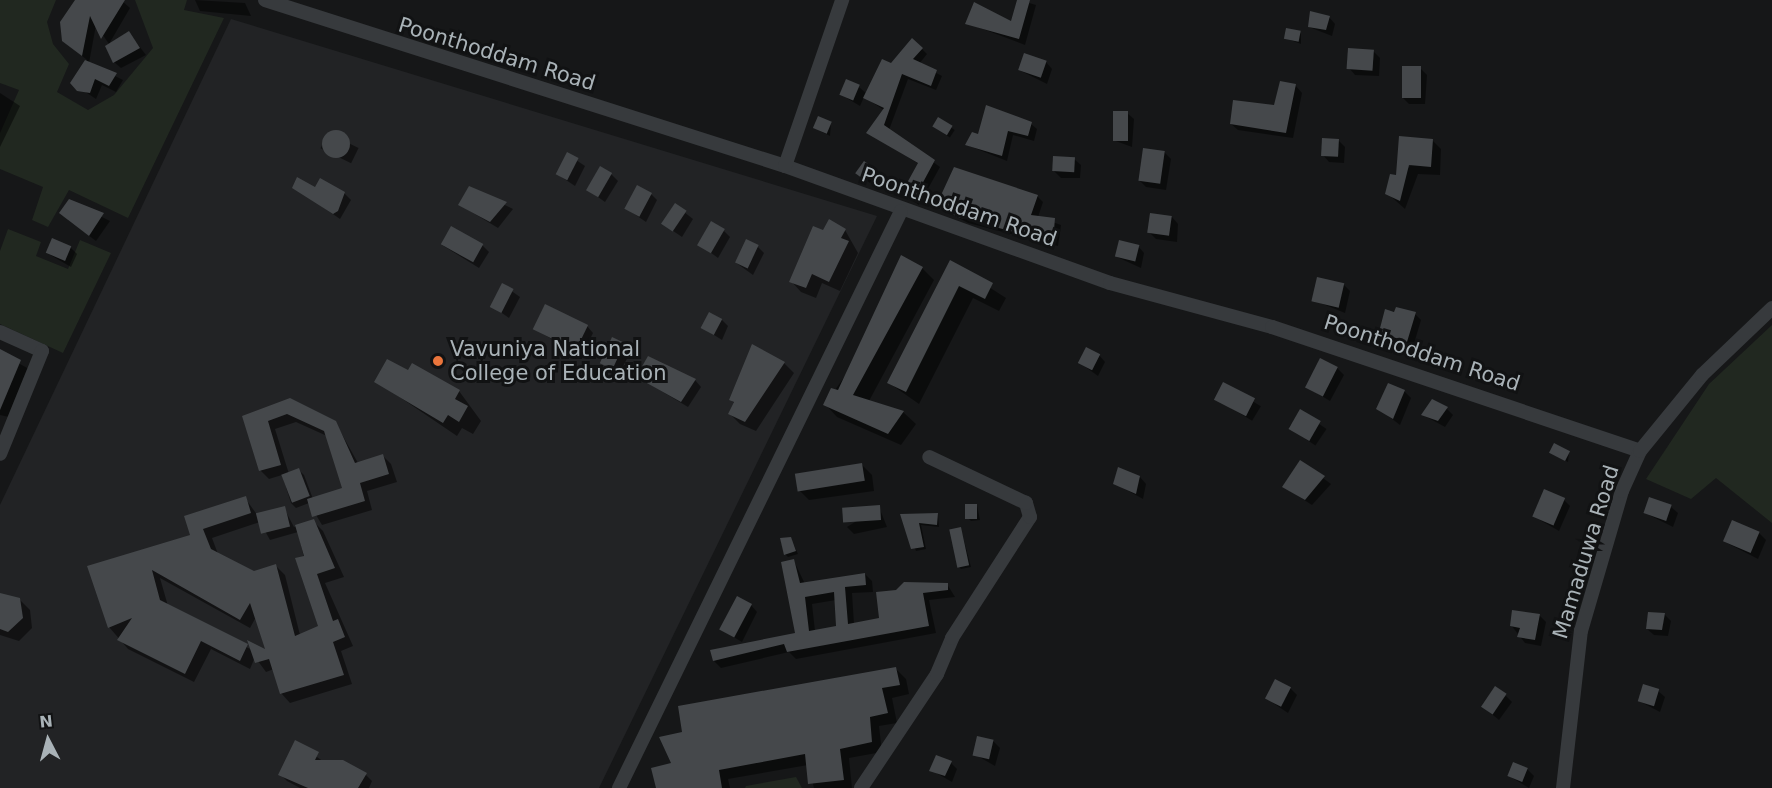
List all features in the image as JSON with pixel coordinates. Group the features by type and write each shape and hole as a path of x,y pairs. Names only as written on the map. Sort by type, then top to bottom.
{"street":[{"name":"Poonthoddam Road","path":"265,0 785,166 901,211 1110,283 1504,401 1640,451"},
{"path":"785,166 842,0"},
{"path":"619,788 901,211"},
{"name":"Mamaduwa Road","path":"1563,788 1581,631 1622,490 1640,451 1702,375 1772,308"},
{"path":"0,332 42,351 4,434 0,454"},
{"path":"861,788 937,674 952,638 1030,517 1026,503 929,457"}],"shaded area":[{"path":"0,0 56,0 47,22 53,44 69,64 57,92 88,110 114,95 153,48 135,0 187,0 184,10 224,18 128,218 69,190 48,227 32,220 43,187 0,169 0,133 19,90 0,83"},
{"name":"Vavuniya National College of Education","path":"231,19 877,216 599,788 0,788 0,505"},
{"path":"8,229 41,242 36,256 68,269 80,240 111,253 63,353 0,324 0,251"},
{"path":"1772,325 1772,523 1716,478 1691,499 1646,479 1709,384"},
{"path":"796,777 802,788 745,788 746,786"}],"building":[{"path":"75,0 125,0 101,39 90,16 82,56 62,41 60,22"},
{"path":"1017,0 1030,0 1019,39 965,24 974,2 1011,21"},
{"path":"1310,11 1330,16 1326,30 1308,27"},
{"path":"1286,28 1301,31 1299,42 1284,39"},
{"path":"129,31 140,48 113,63 105,46"},
{"path":"912,38 923,48 913,59 937,70 931,86 902,74 884,125 935,160 913,201 901,194 918,163 866,133 884,108 863,98 882,59 891,63"},
{"path":"1348,48 1374,50 1372,71 1347,69"},
{"path":"1024,53 1047,61 1041,78 1018,70"},
{"path":"85,60 117,73 109,86 95,79 90,93 77,91 70,83"},
{"path":"1402,66 1421,66 1421,98 1402,98"},
{"path":"846,79 860,85 853,101 839,95"},
{"path":"1280,81 1296,84 1286,133 1230,124 1233,100 1274,105"},
{"path":"986,105 1032,122 1028,136 1008,131 1002,156 965,145 972,132 978,134"},
{"path":"1113,111 1128,111 1128,141 1113,141"},
{"path":"818,116 832,122 827,134 813,128"},
{"path":"938,117 953,126 947,135 932,126"},
{"path":"336,130 346,134 350,144 346,154 336,158 326,154 322,144 326,134"},
{"path":"1399,136 1433,139 1431,167 1409,165 1400,201 1385,194 1390,174 1396,175"},
{"path":"1322,138 1339,139 1338,157 1321,156"},
{"path":"1143,148 1165,151 1160,184 1138,181"},
{"path":"567,152 579,158 567,180 556,174"},
{"path":"1053,156 1075,157 1074,172 1052,171"},
{"path":"864,161 875,169 867,181 855,173"},
{"path":"600,166 612,173 598,197 586,190"},
{"path":"954,167 1038,195 1031,215 1055,218 1053,242 995,227 997,222 960,218 936,206"},
{"path":"297,177 315,187 320,178 345,192 338,211 333,214 292,188"},
{"path":"637,185 652,193 639,217 624,209"},
{"path":"469,186 507,202 490,222 458,205"},
{"path":"69,199 104,213 89,236 59,213"},
{"path":"675,203 687,211 673,232 661,224"},
{"path":"1150,213 1172,216 1169,236 1147,233"},
{"path":"829,219 846,229 841,238 849,241 829,282 812,274 806,288 789,282 813,226 823,230"},
{"path":"711,221 725,229 711,253 697,245"},
{"path":"451,226 483,244 473,262 441,244"},
{"path":"52,238 71,246 65,261 46,253"},
{"path":"746,239 759,245 748,268 735,263"},
{"path":"1119,240 1139,245 1135,262 1115,256"},
{"path":"901,255 923,267 853,395 904,411 888,434 823,405 831,388 838,390"},
{"path":"950,260 993,283 985,299 959,286 906,392 887,383"},
{"path":"1317,277 1344,283 1339,308 1311,301"},
{"path":"502,283 514,289 501,313 490,307"},
{"path":"545,304 588,325 576,350 533,329"},
{"path":"1396,307 1416,312 1407,342 1379,332 1385,309 1394,312"},
{"path":"709,312 722,319 714,335 701,328"},
{"path":"612,337 625,343 612,369 600,363"},
{"path":"752,344 785,362 745,422 728,414 734,402 729,400"},
{"path":"1086,347 1100,354 1092,370 1078,363"},
{"path":"0,349 21,360 0,410"},
{"path":"648,356 696,379 681,402 636,377"},
{"path":"1320,358 1338,367 1323,396 1305,387"},
{"path":"387,359 408,370 412,363 460,390 455,399 468,406 459,422 448,415 443,423 374,382"},
{"path":"1223,382 1255,398 1246,416 1214,400"},
{"path":"1388,383 1405,390 1393,419 1376,409"},
{"path":"290,398 336,421 355,463 383,454 389,474 360,483 365,501 312,517 307,499 342,488 324,431 287,414 268,421 281,465 259,471 242,416"},
{"path":"1432,399 1448,407 1438,421 1421,415"},
{"path":"1300,409 1321,421 1309,441 1288,429"},
{"path":"1554,443 1570,451 1565,461 1549,453"},
{"path":"1300,460 1325,476 1305,500 1282,487"},
{"path":"862,463 865,481 798,491 795,474"},
{"path":"1118,467 1140,476 1136,494 1113,484"},
{"path":"299,468 310,496 292,503 281,475"},
{"path":"1544,489 1565,498 1553,526 1532,517"},
{"path":"246,496 251,513 203,529 211,549 254,571 276,564 295,636 318,626 295,558 304,556 295,525 314,519 335,568 317,574 333,621 338,619 345,637 333,642 344,675 280,694 269,659 255,663 247,640 265,649 250,603 240,620 152,570 160,600 248,644 240,661 201,641 185,674 117,640 132,618 108,628 87,566 190,535 184,516"},
{"path":"1649,497 1672,505 1666,521 1643,513"},
{"path":"965,504 977,504 977,519 965,519"},
{"path":"880,505 881,520 843,523 842,508"},
{"path":"285,506 290,526 261,534 256,513"},
{"path":"938,513 937,525 919,523 924,547 911,549 900,514"},
{"path":"1732,520 1760,532 1751,553 1723,541"},
{"path":"961,527 969,565 957,568 949,529"},
{"path":"791,537 796,551 784,555 780,538"},
{"path":"794,559 800,583 865,573 866,585 845,587 848,624 879,618 876,592 896,590 904,582 948,583 948,590 923,593 929,626 787,652 784,644 713,661 710,650 795,633 781,562","holes":["834,592 836,626 809,631 805,597"]},
{"path":"0,593 20,598 23,618 8,632 0,629"},
{"path":"737,596 752,604 734,638 719,630"},
{"path":"1512,610 1540,614 1535,640 1517,637 1520,628 1510,626"},
{"path":"1648,612 1665,613 1662,630 1646,629"},
{"path":"896,667 900,685 882,688 888,713 870,717 872,742 840,749 844,780 808,784 805,754 719,770 722,788 656,788 651,768 671,763 659,737 682,732 678,706"},
{"path":"1275,679 1291,687 1281,707 1265,699"},
{"path":"1643,684 1659,689 1654,706 1638,701"},
{"path":"1495,686 1507,694 1493,715 1481,707"},
{"path":"977,736 994,740 989,759 973,755"},
{"path":"295,740 319,752 315,760 343,760 367,773 358,788 308,788 278,775"},
{"path":"936,755 952,761 945,776 929,771"},
{"path":"1513,762 1528,768 1522,782 1507,776"}],"place":[{"name":"Vavuniya National College of Education","path":"438,361"}]}
